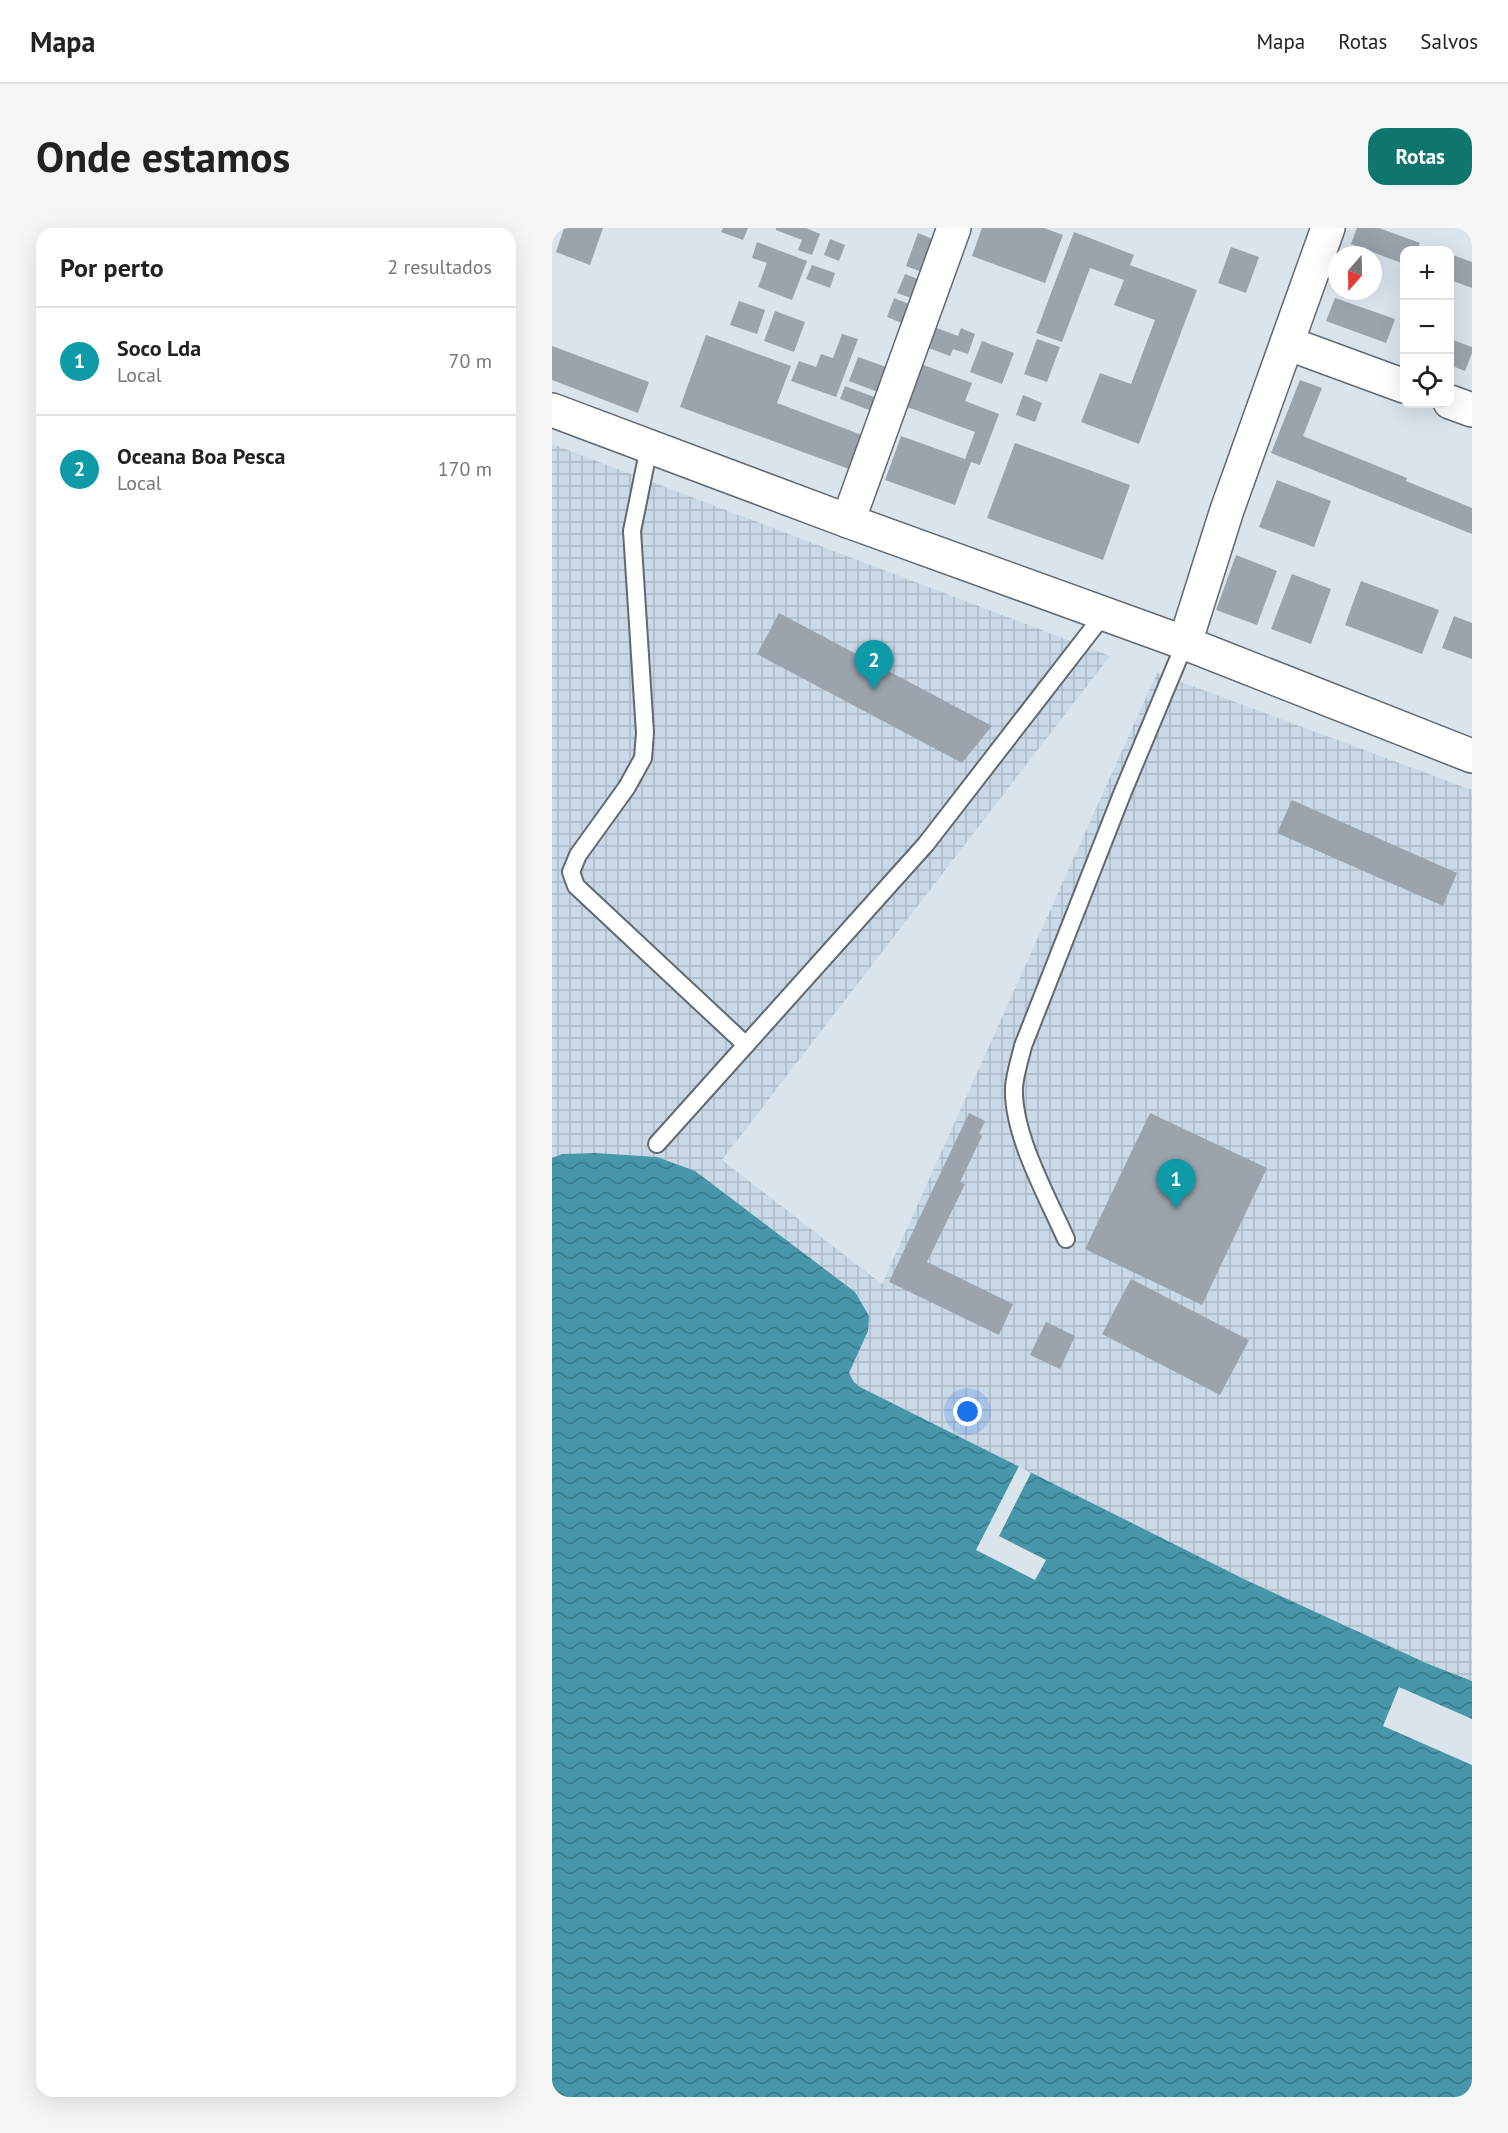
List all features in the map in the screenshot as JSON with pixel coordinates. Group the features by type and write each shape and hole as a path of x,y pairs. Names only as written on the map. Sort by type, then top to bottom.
{"street":[{"path":"848,521 954,228"},
{"path":"1185,643 1227,510 1328,228"},
{"path":"1287,342 1400,384"},
{"path":"1454,404 1472,410"},
{"path":"552,410 848,521 1185,643 1472,756"}],"lane":[{"path":"649,447 632,531 645,733 643,758 627,787 578,855 571,872 576,886 746,1044"},
{"path":"657,1144 926,844 1104,614"},
{"path":"1066,1239 1020,1133 1015,1110 1014,1085 1023,1046 1122,794 1185,643"}],"shaded area":[{"path":"552,444 1110,656 722,1160 882,1284 1157,673 1472,790 1472,1681 1426,1663 1244,1579 860,1387 849,1373 868,1331 657,1157 595,1153 562,1154 552,1158"}],"water":[{"path":"595,1153 657,1157 695,1171 855,1292 869,1316 868,1331 849,1373 860,1387 1244,1579 1426,1663 1472,1681 1472,2097 552,2097 552,1158 562,1154"}],"pier":[{"path":"1019,1466 1031,1473 999,1536 1046,1560 1035,1580 976,1550"},
{"path":"1399,1687 1472,1719 1472,1765 1383,1726"}],"building":[{"path":"564,228 603,228 590,265 556,252"},
{"path":"723,228 748,228 743,240 721,232"},
{"path":"776,228 806,228 820,234 812,255 798,250 802,240 776,230"},
{"path":"982,228 1044,228 1063,235 1045,283 972,256"},
{"path":"1357,228 1379,228 1420,243 1419,246 1400,246 1400,262 1382,256 1382,246 1351,244"},
{"path":"1074,232 1134,255 1130,265 1197,290 1139,444 1081,422 1100,373 1131,384 1155,320 1114,305 1124,280 1090,268 1062,342 1036,333"},
{"path":"918,233 935,240 922,272 906,266"},
{"path":"830,239 845,245 839,261 824,255"},
{"path":"757,242 807,261 792,300 758,287 767,263 752,258"},
{"path":"1231,247 1259,257 1246,293 1218,283"},
{"path":"1454,255 1472,262 1472,288 1454,281"},
{"path":"812,265 835,273 830,288 806,279"},
{"path":"905,274 918,279 911,298 897,293"},
{"path":"894,298 909,304 902,323 887,317"},
{"path":"1334,300 1341,300 1395,319 1386,343 1326,321"},
{"path":"739,301 765,310 757,334 730,325"},
{"path":"775,311 805,322 794,352 764,341"},
{"path":"934,327 958,336 961,328 975,334 968,354 953,349 950,356 926,347"},
{"path":"842,334 858,339 836,397 791,381 799,361 816,367 821,354 833,358"},
{"path":"706,335 791,366 777,403 862,435 849,469 680,407"},
{"path":"1037,339 1060,347 1047,382 1024,374"},
{"path":"1454,340 1472,347 1465,371 1454,367"},
{"path":"982,341 1014,353 1002,384 970,372"},
{"path":"552,346 649,382 638,413 552,380"},
{"path":"858,357 892,369 883,394 849,381"},
{"path":"921,364 972,383 965,401 999,414 980,465 971,462 955,505 885,480 901,436 965,459 975,432 902,405"},
{"path":"1300,380 1322,388 1303,436 1407,478 1406,481 1472,508 1472,534 1271,453"},
{"path":"845,386 882,400 877,413 840,399"},
{"path":"1023,395 1042,403 1035,422 1016,415"},
{"path":"1015,443 1130,485 1103,560 987,518"},
{"path":"1277,480 1331,501 1314,547 1259,527"},
{"path":"1236,555 1277,571 1257,625 1216,610"},
{"path":"1292,574 1331,589 1311,644 1271,629"},
{"path":"1361,581 1439,610 1422,654 1345,625"},
{"path":"779,613 992,726 962,763 757,654"},
{"path":"1454,616 1472,623 1472,659 1442,648"},
{"path":"1292,800 1457,873 1443,906 1277,833"},
{"path":"969,1113 985,1121 979,1134 982,1136 960,1182 965,1184 927,1262 1013,1304 999,1335 889,1282"},
{"path":"1150,1113 1267,1168 1202,1305 1085,1249"},
{"path":"1131,1279 1249,1340 1220,1395 1102,1334"},
{"path":"1046,1322 1075,1336 1060,1369 1030,1355"}],"place":[{"name":"Oceana Boa Pesca","path":"874,690"},
{"name":"Soco Lda","path":"1176,1209"}]}
